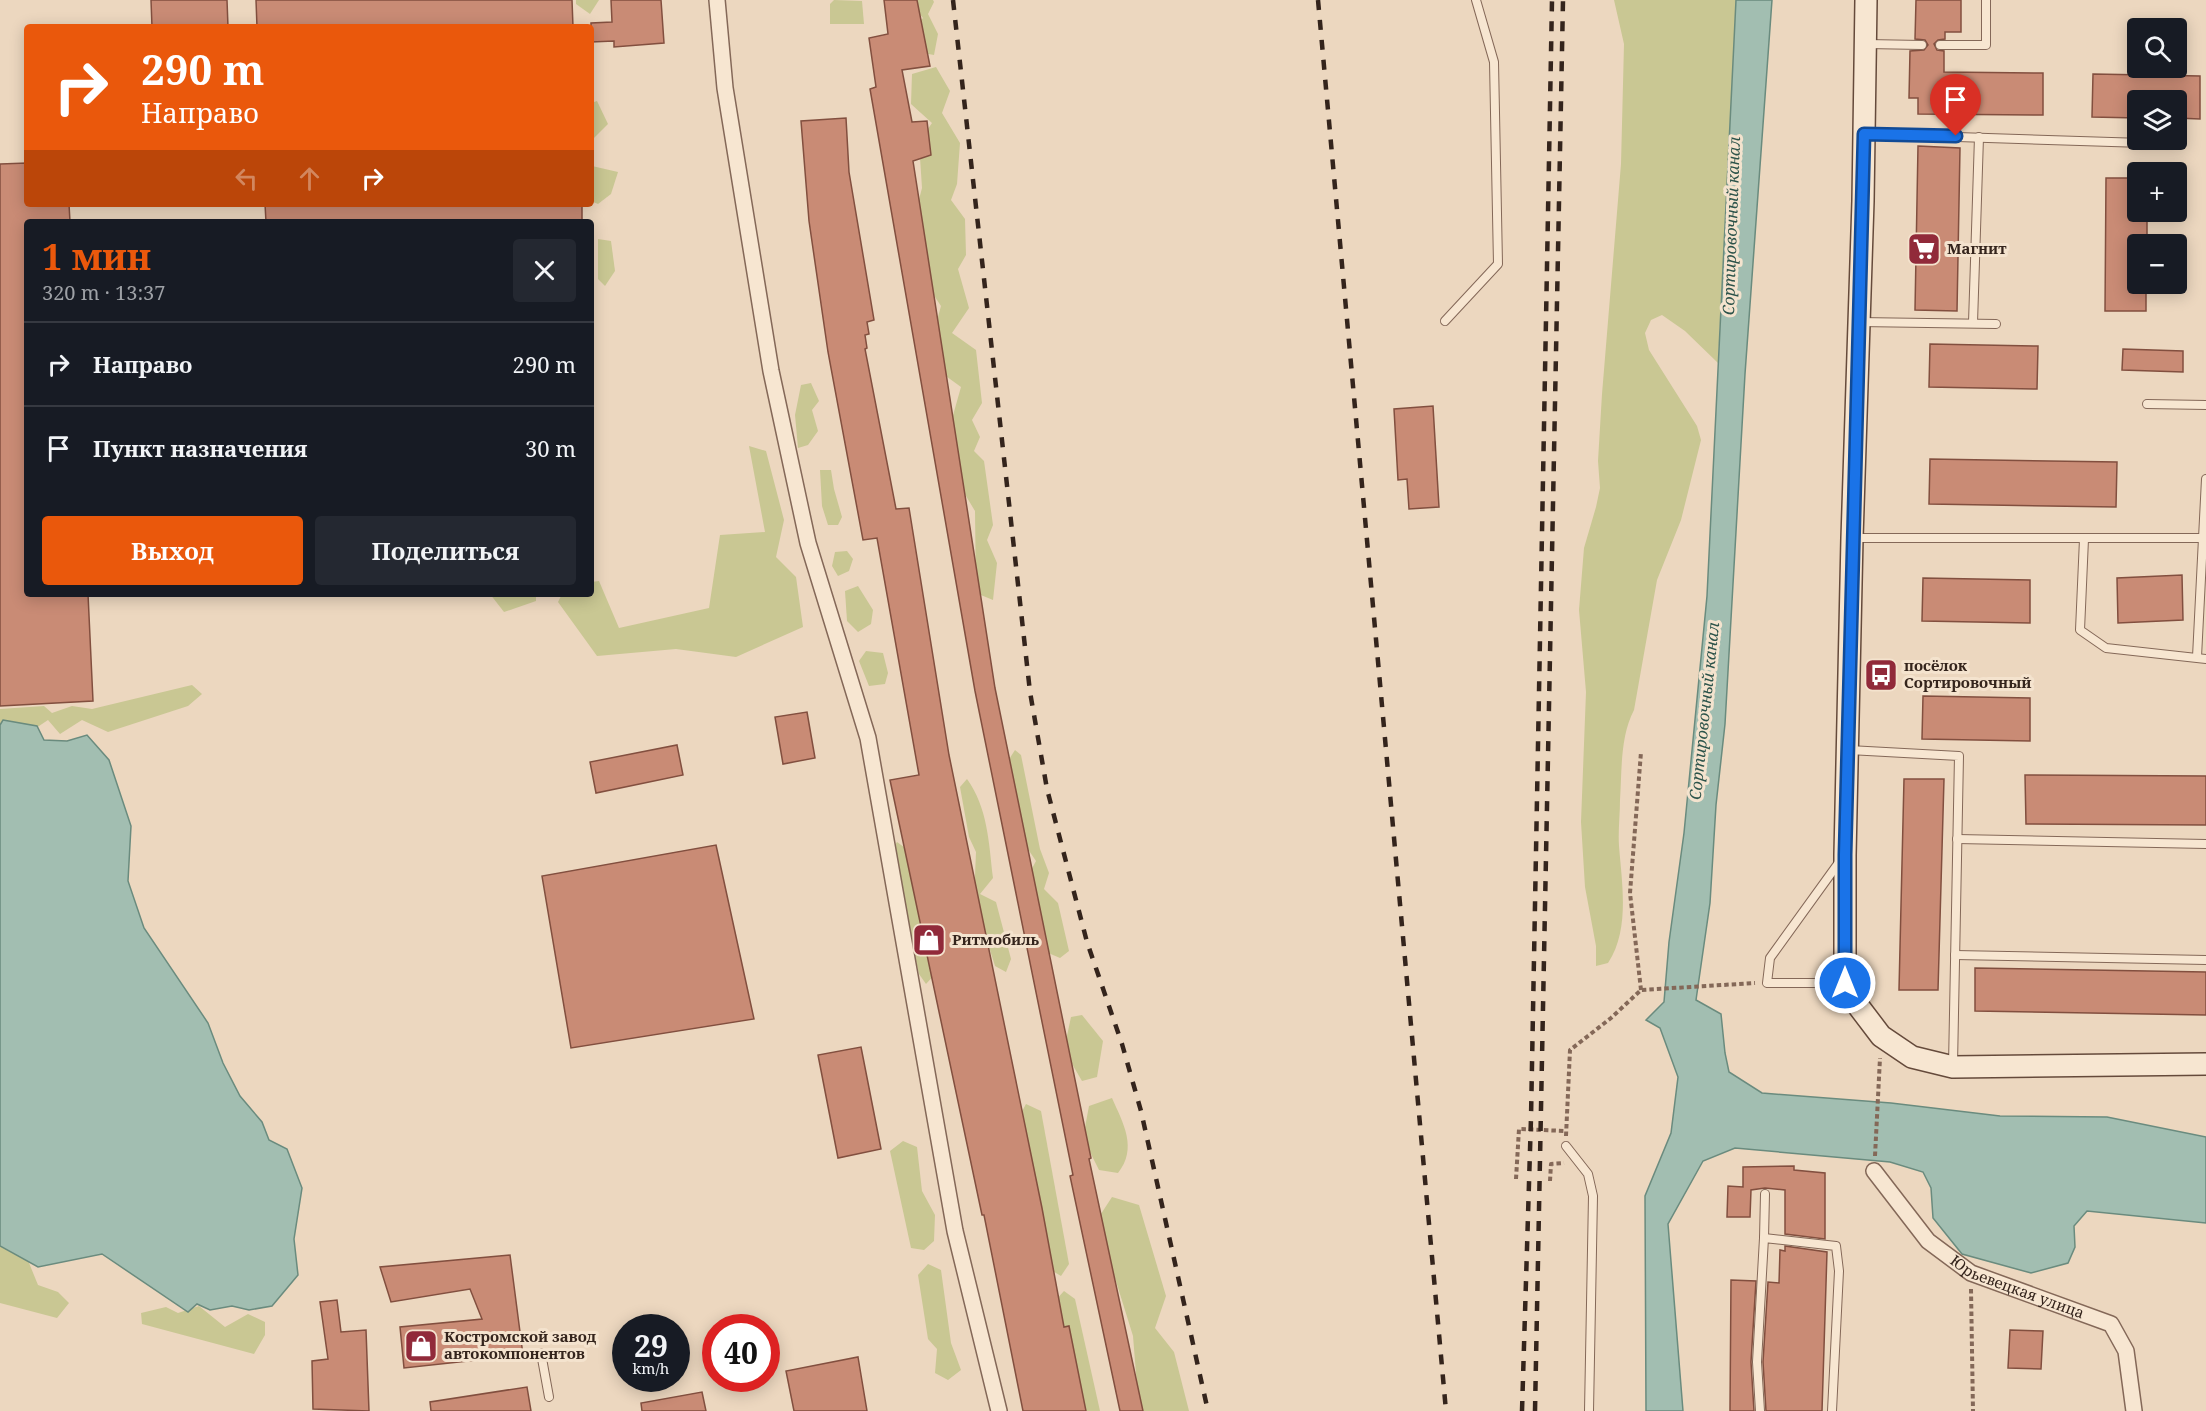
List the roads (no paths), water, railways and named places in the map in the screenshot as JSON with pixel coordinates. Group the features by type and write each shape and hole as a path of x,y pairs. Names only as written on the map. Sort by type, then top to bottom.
{"street":[{"path":"717,0 725,88 771,371 808,543 868,738 955,1231 999,1411"},
{"path":"1866,0 1845,855 1845,983 1859,1007 1881,1036 1912,1057 1953,1067 2206,1064"},
{"name":"Юрьевецкая улица","path":"1874,1171 1928,1241 1971,1273 2110,1324 2126,1351 2134,1411"}],"lane":[{"path":"1445,321 1498,264 1494,62 1476,0"},
{"path":"1940,45 1986,45 1986,0"},
{"path":"1865,44 1922,45"},
{"path":"1864,134 2127,142"},
{"path":"1973,324 1979,137"},
{"path":"1859,322 1996,324"},
{"path":"2147,404 2206,405"},
{"path":"2197,657 2206,479"},
{"path":"1852,538 2204,539"},
{"path":"2084,539 2080,630 2106,648 2206,659"},
{"path":"1848,750 1959,756 1953,1067"},
{"path":"1957,839 2206,844"},
{"path":"1845,855 1770,958 1767,983 1845,983"},
{"path":"1955,955 2206,960"},
{"path":"1566,1146 1588,1174 1593,1196 1589,1411"},
{"path":"1760,1411 1757,1362 1765,1194"},
{"path":"1764,1238 1836,1246 1839,1270 1832,1411"},
{"path":"541,1353 549,1397"}],"water":[{"name":"Сортировочный канал","path":"1736,0 1772,0 1745,374 1725,724 1716,805 1710,903 1696,1000 1721,1014 1729,1072 1762,1093 1891,1103 2000,1116 2107,1117 2206,1137 2206,1223 2087,1211 2074,1226 2075,1247 2068,1263 2031,1273 1962,1254 1933,1218 1931,1188 1923,1172 1890,1162 1735,1148 1703,1161 1668,1224 1683,1411 1646,1411 1645,1196 1671,1133 1678,1077 1660,1028 1646,1020 1664,1002 1669,942 1684,833 1707,596"},
{"path":"3,720 37,726 44,740 67,741 87,735 109,760 131,826 128,881 144,928 208,1023 223,1063 240,1096 262,1122 269,1140 287,1149 302,1188 294,1239 298,1275 272,1306 249,1310 232,1306 210,1310 197,1304 188,1312 102,1254 38,1267 0,1246 0,725"}],"railway":[{"path":"953,0 1030,692 1047,789 1087,942 1122,1044 1141,1111 1208,1411"},
{"path":"1318,0 1446,1411"},
{"path":"1522,1411 1531,1118 1552,0"},
{"path":"1535,1411 1563,0"}],"place":[{"name":"Магнит","path":"1924,249"},
{"name":"посёлок Сортировочный","path":"1881,675"},
{"name":"Ритмобиль","path":"929,940"},
{"name":"Костромской завод автокомпонентов","path":"421,1346"}]}
